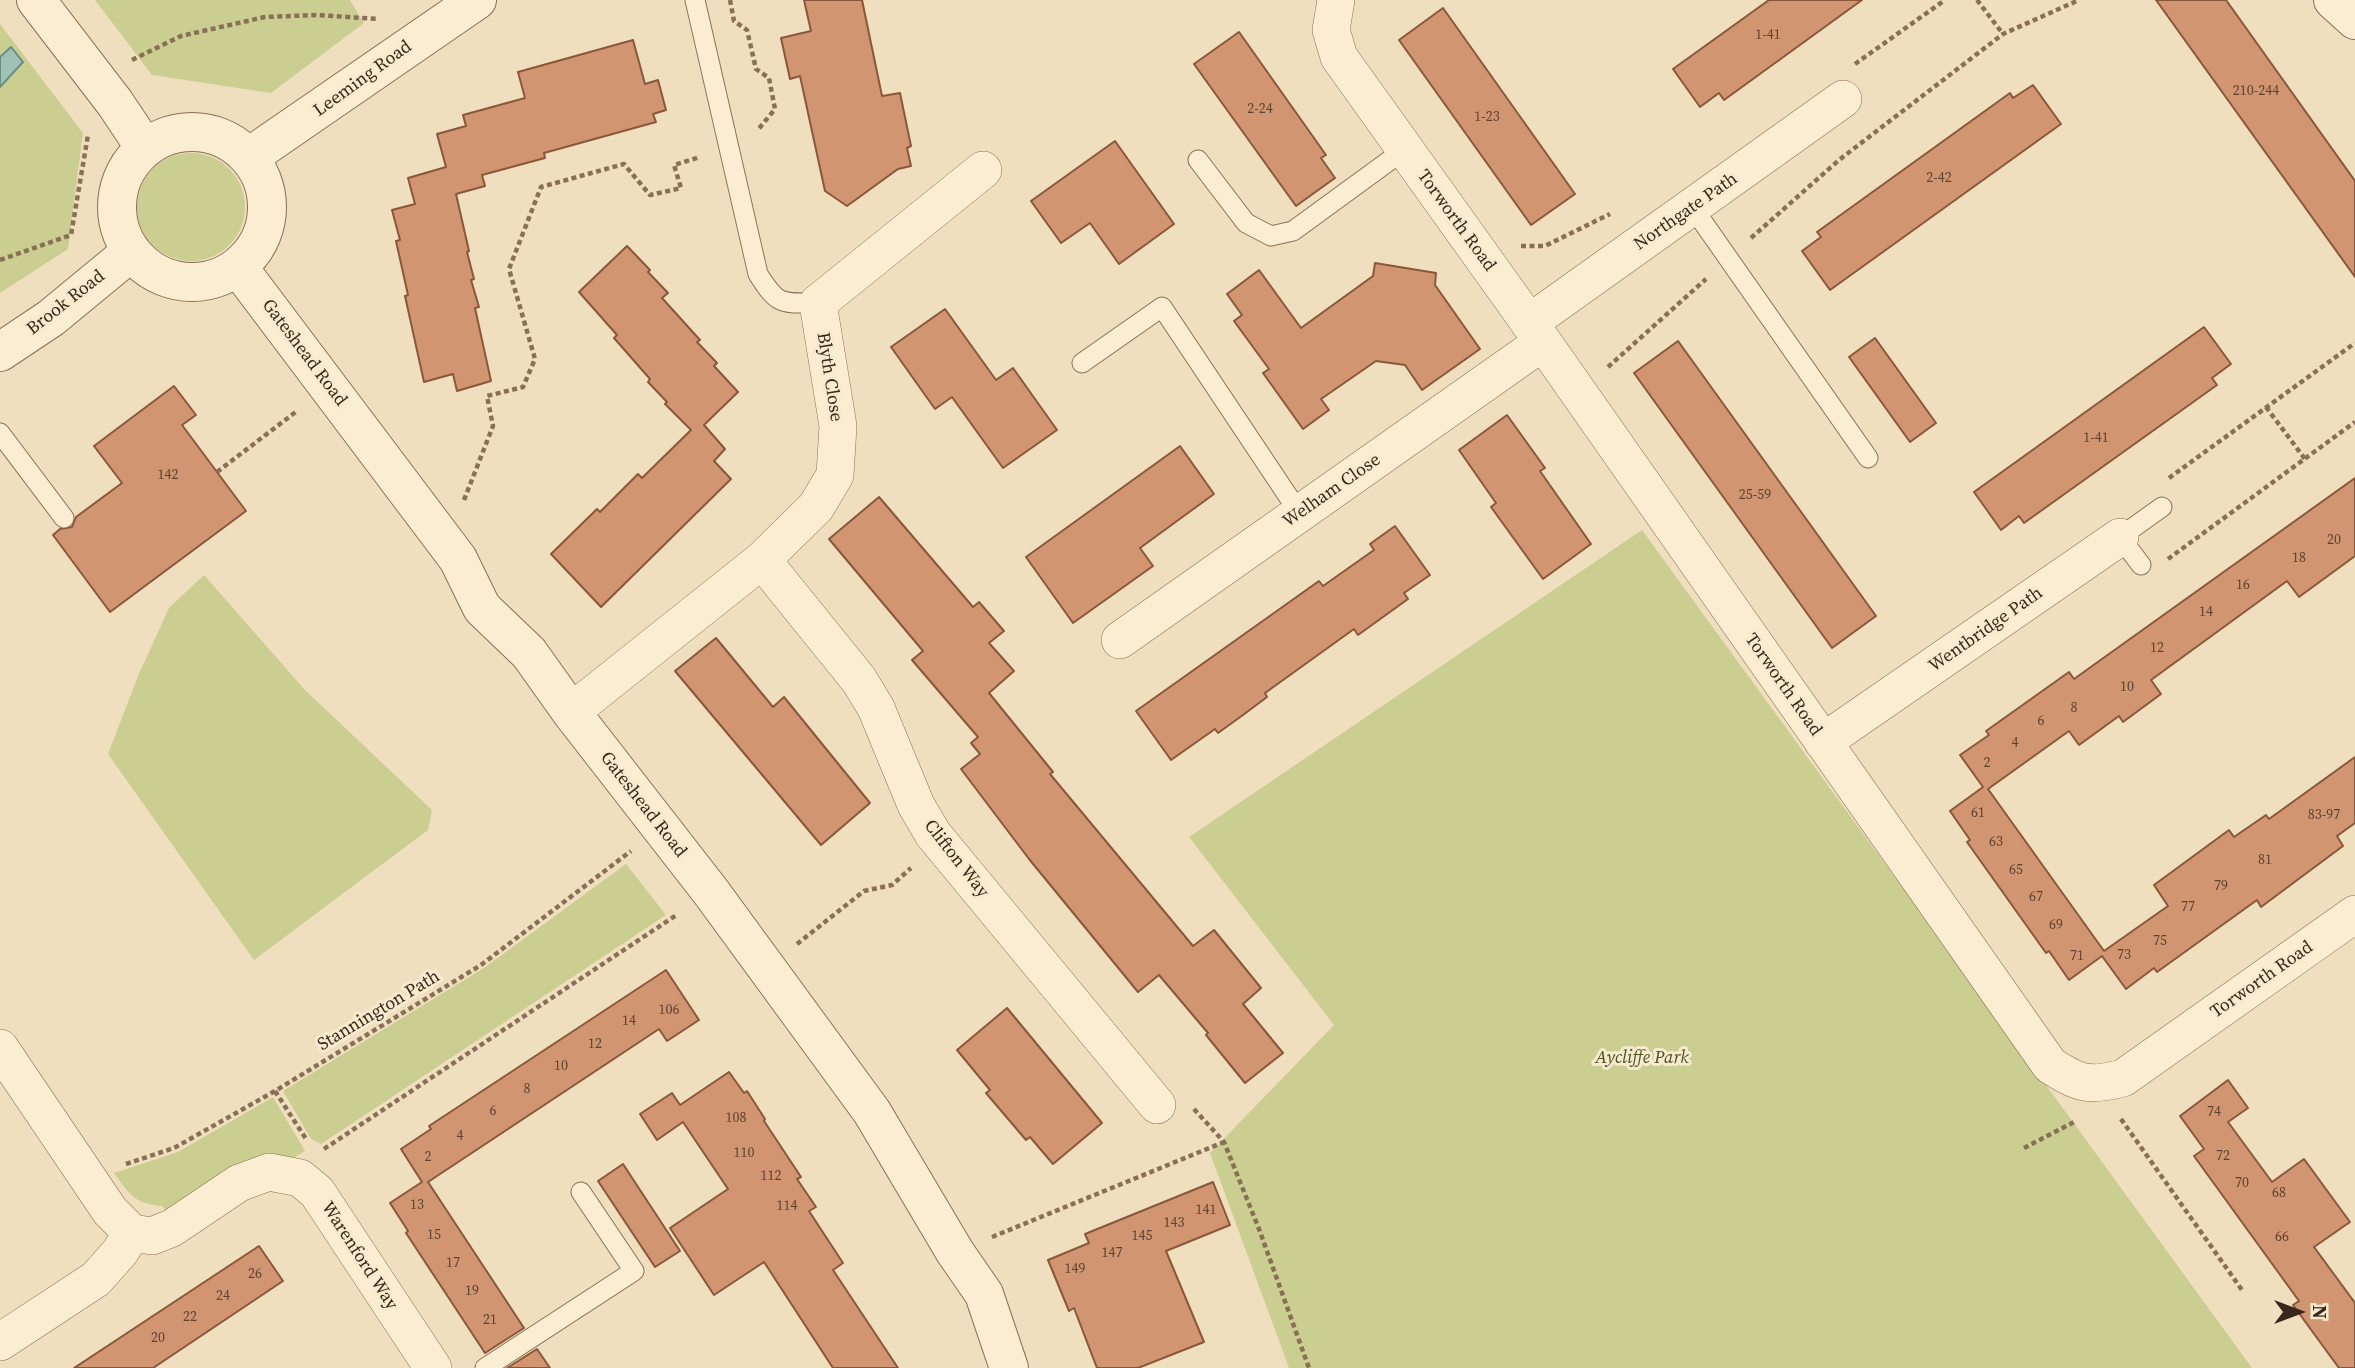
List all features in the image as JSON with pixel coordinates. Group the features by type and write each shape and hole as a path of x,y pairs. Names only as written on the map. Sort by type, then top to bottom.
{"street":[{"path":"36,0 115,103 145,148"},
{"name":"Leeming Road","path":"249,157 477,0"},
{"name":"Torworth Road","path":"1336,0 1331,30 1339,57 1536,332 2050,1065 2071,1079 2099,1085 2123,1078 2355,914"},
{"path":"2333,0 2355,20"},
{"name":"Northgate Path","path":"1536,332 1693,208 1843,99"},
{"path":"187,131 210,134 231,142 249,157 261,178 267,202 265,226 255,248 238,267 221,277 202,282 182,282 162,277 145,266 131,252 120,232 116,209 119,186 129,164 145,148 164,136 187,131"},
{"path":"818,303 984,170"},
{"name":"Brook Road","path":"0,352 51,318 131,252"},
{"name":"Gateshead Road","path":"238,267 445,541 482,608 529,653 570,712 711,892 872,1112 955,1252 984,1294 1009,1368"},
{"name":"Blyth Close","path":"570,712 762,560 816,507 835,475 838,426 818,303"},
{"name":"Welham Close","path":"1121,640 1300,514 1536,332"},
{"name":"Wentbridge Path","path":"1823,742 2140,556"},
{"name":"Clifton Way","path":"762,560 859,680 876,708 916,805 940,843 1157,1105"},
{"path":"0,1048 89,1176 110,1211 132,1233 152,1236 172,1228 239,1183 269,1172 308,1166"},
{"name":"Warenford Way","path":"308,1166 317,1192 433,1368"},
{"path":"0,1342 96,1279 120,1252 132,1233"}],"lane":[{"path":"695,0 758,274 773,297 790,303 818,303"},
{"path":"1198,160 1246,223 1271,236 1293,231 1404,150"},
{"path":"1693,208 1868,458"},
{"path":"1082,363 1162,307 1300,514"},
{"path":"0,433 64,518"},
{"path":"2140,556 2162,506"},
{"path":"485,1368 634,1271 580,1192"}],"path":[{"path":"464,500 494,426 487,396 523,387 535,359 509,269 541,187 624,164 650,195 681,188 674,164 747,143 775,109 769,78 756,69 747,30 734,21 730,0"},
{"path":"1977,0 2003,34"},
{"path":"1578,393 1839,160 2003,34 2079,0"},
{"path":"131,60 181,36 265,17 317,15 378,19"},
{"path":"0,260 71,235 89,130"},
{"path":"2165,481 2355,343"},
{"path":"2266,407 2305,458"},
{"path":"217,472 297,411"},
{"path":"2140,556 2305,458 2355,422"},
{"name":"Stannington Path","path":"89,1176 174,1148 275,1091 481,965 661,828"},
{"path":"767,968 864,891 892,885 940,843"},
{"path":"275,1091 308,1166 711,892"},
{"path":"2109,1082 2112,1107 2242,1290"},
{"path":"2024,1148 2078,1120"},
{"path":"955,1252 1224,1142 1259,1229 1309,1368"}],"green space":[{"path":"95,0 350,0 364,23 271,93 152,75"},
{"path":"0,24 83,133 68,249 0,293"},
{"path":"191,153 212,157 229,169 241,186 245,207 241,228 229,245 212,257 191,261 170,257 153,245 141,228 137,207 141,186 153,169 170,157"},
{"name":"Aycliffe Park","path":"1642,530 2252,1368 1289,1368 1210,1153 1334,1025 1189,837"},
{"path":"204,575 305,690 432,810 428,830 254,960 108,754 138,676 169,608"},
{"path":"626,864 666,915 321,1144 311,1139 283,1091 484,968"},
{"path":"273,1097 305,1151 292,1159 169,1213 162,1206 145,1203 134,1197 114,1173 178,1152"}],"water":[{"path":"11,47 23,62 0,87 0,57"}],"building":[{"path":"804,0 862,0 882,96 900,93 911,146 907,148 911,166 898,169 847,206 825,191 800,76 790,79 781,38 811,31"},
{"path":"1769,0 1862,0 1724,100 1719,93 1700,107 1673,69"},
{"path":"2156,0 2226,0 2355,181 2355,277"},
{"path":"1443,8 1575,194 1531,225 1399,40"},
{"path":"1239,32 1326,155 1321,158 1335,178 1296,206 1194,64"},
{"path":"633,40 645,84 658,80 666,110 653,114 656,122 544,153 545,158 482,175 485,186 456,194 474,279 471,280 479,307 475,308 491,381 457,391 453,374 424,382 405,296 408,295 396,241 400,240 392,210 415,204 408,178 446,167 437,134 466,126 463,115 525,98 518,72"},
{"path":"2033,85 2061,124 1830,290 1802,251 1821,237 1817,232 2010,93 2013,98"},
{"path":"1115,141 1174,224 1119,264 1090,223 1061,243 1031,201"},
{"path":"627,246 668,293 662,298 700,340 697,342 717,363 714,366 738,392 704,425 725,449 714,461 731,479 601,607 551,554 597,509 600,512 638,474 642,478 691,430 665,404 667,402 648,382 650,379 614,338 617,335 579,292"},
{"path":"1375,263 1436,273 1435,285 1480,349 1422,390 1405,365 1376,361 1321,399 1329,410 1303,429 1263,373 1269,369 1234,321 1242,315 1227,294 1259,270 1301,328 1373,276"},
{"path":"945,309 996,380 1013,368 1057,430 1003,468 952,397 935,409 891,347"},
{"path":"2204,327 2231,364 2212,378 2217,385 2024,523 2019,516 2001,530 1974,492"},
{"path":"1875,338 1936,423 1910,442 1849,357"},
{"path":"1678,341 1876,616 1832,648 1634,373"},
{"path":"174,386 196,415 182,425 246,511 110,612 53,535 60,529 72,527 76,517 122,483 94,446"},
{"path":"1507,415 1545,468 1540,471 1591,544 1543,579 1491,507 1496,503 1459,450"},
{"path":"1180,446 1214,494 1140,548 1153,566 1073,623 1026,557"},
{"path":"2355,478 2355,556 2299,597 2287,581 2151,680 2161,694 2123,722 2119,716 2079,745 2069,731 1988,789 2104,951 2168,906 2154,885 2229,830 2234,837 2266,815 2269,819 2355,757 2355,823 2337,836 2343,846 2261,907 2257,900 2157,972 2154,968 2126,989 2102,956 2069,980 2049,951 2046,953 1967,842 1970,840 1950,811 1983,787 1960,755 1989,735 1986,731 2069,672 2074,679"},
{"path":"879,497 973,607 979,602 1004,631 989,643 1014,671 989,693 1053,772 1050,774 1193,946 1214,930 1261,988 1243,1004 1283,1053 1245,1083 1206,1035 1208,1033 1159,975 1138,992 1029,859 961,769 980,754 971,743 978,737 912,660 923,651 829,539"},
{"path":"1395,526 1430,575 1404,593 1408,599 1358,635 1354,629 1265,693 1267,697 1218,733 1215,729 1171,760 1136,711 1319,581 1323,586 1374,550 1370,544"},
{"path":"716,638 773,707 784,697 870,803 821,845 675,671"},
{"path":"666,970 699,1020 667,1041 659,1029 428,1182 524,1328 485,1353 406,1233 408,1231 390,1203 422,1182 401,1149 431,1129 429,1126"},
{"path":"1007,1008 1102,1123 1053,1164 1030,1137 1026,1140 986,1093 990,1090 957,1050"},
{"path":"729,1072 744,1093 747,1091 801,1177 797,1179 816,1207 809,1211 843,1263 833,1270 898,1368 833,1368 764,1262 714,1295 670,1228 728,1189 683,1122 657,1140 640,1114 672,1093 680,1105"},
{"path":"2228,1080 2248,1108 2228,1122 2272,1182 2304,1159 2350,1222 2314,1247 2355,1303 2355,1368 2339,1368 2293,1305 2299,1301 2194,1156 2204,1149 2180,1116"},
{"path":"623,1164 680,1251 655,1267 598,1181"},
{"path":"1213,1182 1230,1225 1166,1251 1204,1342 1138,1368 1097,1368 1074,1308 1069,1311 1048,1260 1089,1243 1085,1234"},
{"path":"259,1246 283,1281 153,1368 74,1368"},
{"path":"537,1349 550,1368 507,1368"}]}
